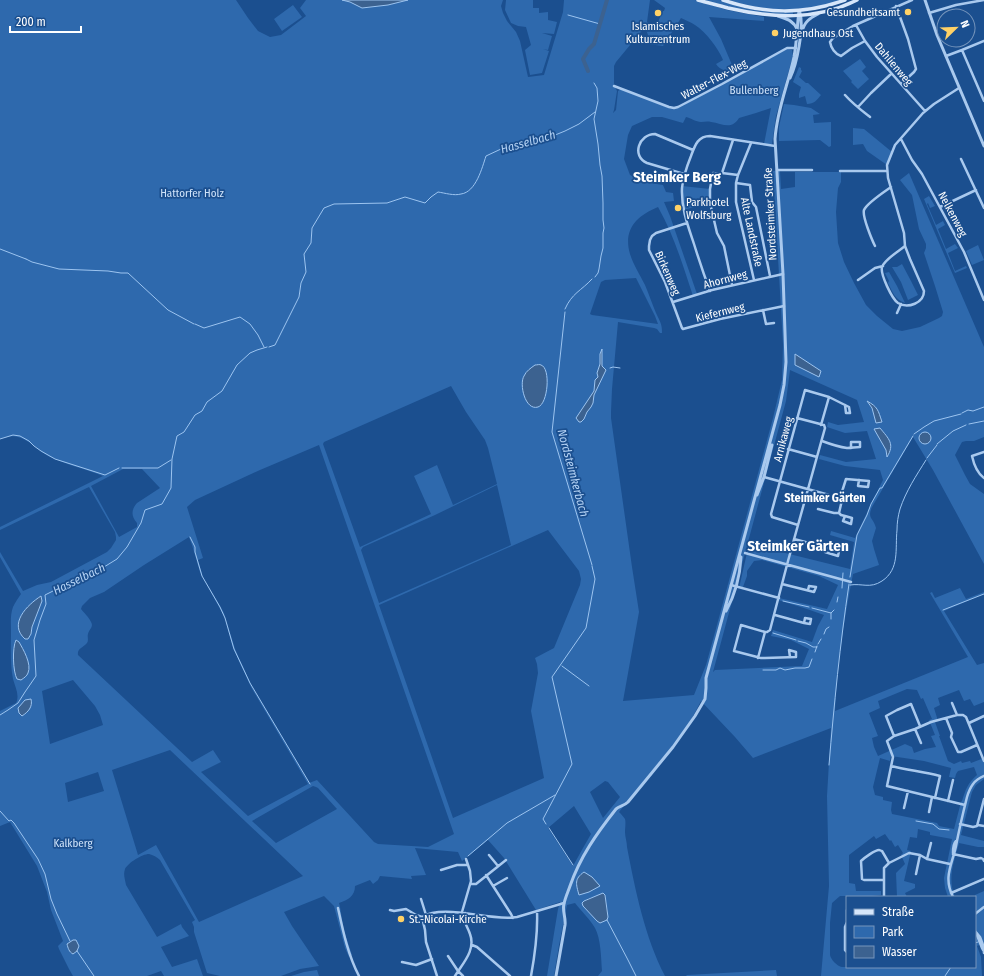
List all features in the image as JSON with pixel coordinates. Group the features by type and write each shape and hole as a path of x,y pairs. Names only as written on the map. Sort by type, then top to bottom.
{"main road":[{"path":"698,0 741,11 776,16 818,14 839,8 857,0"},
{"path":"723,0 755,9 772,11 824,7 845,0"}],"street":[{"path":"865,41 840,56 830,46 831,40 856,25 912,0"},
{"path":"925,0 946,56 983,140 984,146"},
{"path":"929,13 984,0"},
{"path":"896,6 910,45 916,69 901,84"},
{"name":"Nordsteimker Straße","path":"742,546 753,504 760,491 762,477 771,451 786,370 783,274 775,146 776,129 781,103 795,65 799,10"},
{"path":"800,41 803,28 807,21 818,14"},
{"path":"776,16 791,21 795,24 798,31"},
{"name":"Nordsteimker Straße","path":"797,48 800,41 801,20 799,16"},
{"name":"Dahlienweg","path":"856,25 865,41 877,57 925,111"},
{"path":"946,56 984,41"},
{"name":"Walter-Flex-Weg","path":"614,86 669,107 678,107 787,48 797,48"},
{"path":"962,50 984,101"},
{"path":"858,107 891,74"},
{"path":"905,246 883,266 882,274 897,302 911,305 922,299 924,296 924,291 905,246 904,233 888,178 887,165 895,145 925,111 959,88"},
{"path":"845,95 852,103 870,117"},
{"path":"684,174 644,161 640,158 638,153 641,142 645,136 655,134 693,150"},
{"path":"710,291 686,223 682,202 684,174 693,150 700,139 706,136 775,146"},
{"name":"Nelkenweg","path":"901,138 964,252 984,300"},
{"path":"722,173 733,140"},
{"name":"Alte Landstraße","path":"751,143 736,183 736,202 754,280"},
{"path":"961,158 984,208"},
{"path":"776,170 812,170"},
{"path":"840,171 887,171"},
{"path":"732,285 724,246 717,233 710,203 710,189 713,173 738,176"},
{"path":"736,183 750,185 752,202 756,207 770,276"},
{"path":"875,246 863,213 871,202 891,187"},
{"path":"940,207 976,190"},
{"name":"Birkenweg","path":"682,328 665,282 649,250 649,244 652,236 656,233 686,223"},
{"path":"858,280 874,268 883,266"},
{"name":"Ahornweg","path":"673,302 732,285 783,274"},
{"path":"897,313 901,304"},
{"name":"Kiefernweg","path":"682,328 784,306"},
{"path":"763,310 766,324 774,323"},
{"name":"Arnikaweg","path":"798,524 772,517 771,514 804,390 829,397"},
{"path":"821,425 829,397 845,405"},
{"path":"790,657 758,658 734,651 741,625 767,632 770,630 775,615 787,564 825,428 824,426 797,418"},
{"path":"822,441 851,448"},
{"path":"788,449 817,457"},
{"path":"984,452 972,456 976,469 984,478"},
{"path":"762,477 841,499"},
{"path":"839,513 846,479 853,480 869,481 868,487 858,486 859,480"},
{"path":"818,509 834,514 839,513 844,516"},
{"path":"794,539 839,551 838,556 825,552 825,548"},
{"path":"556,976 565,925 563,912 564,903 571,882 586,850 616,809 628,802 673,747 695,716 704,699 706,678 742,546"},
{"path":"722,620 736,587 742,546"},
{"path":"745,553 851,582"},
{"path":"782,584 808,590"},
{"path":"731,586 779,598"},
{"path":"775,615 804,623"},
{"path":"758,658 765,632"},
{"path":"894,736 886,716 912,704 920,726"},
{"path":"952,704 957,716"},
{"path":"965,805 887,786 893,755 887,741 894,736 931,722 961,715 965,716 969,723 984,761"},
{"path":"969,723 984,716"},
{"path":"946,718 952,733 951,737 958,752 977,745"},
{"path":"915,729 921,743"},
{"path":"980,752 984,750"},
{"path":"891,766 940,776 928,812"},
{"path":"952,896 948,880 950,864 957,843 956,841 968,792 978,779 984,776"},
{"path":"948,801 953,780"},
{"path":"904,808 908,792"},
{"path":"960,824 973,827 977,826 984,799"},
{"path":"978,824 984,826"},
{"path":"927,859 931,843"},
{"path":"884,880 862,879 861,861 877,850 880,850 889,863"},
{"path":"884,896 884,868 889,863 909,853 950,864"},
{"path":"953,854 976,859 981,858 984,862"},
{"path":"489,855 498,866"},
{"path":"916,874 920,855"},
{"path":"462,912 471,877 466,859"},
{"path":"470,884 476,884 506,860"},
{"path":"441,870 457,864 468,865"},
{"path":"486,875 513,918"},
{"path":"493,886 507,878"},
{"path":"951,893 984,879"},
{"path":"421,899 426,915"},
{"path":"390,910 394,911 406,909 422,917 428,913 462,912 496,918 513,918 564,903"},
{"path":"976,913 984,907"},
{"path":"338,908 348,949 359,976"},
{"path":"531,976 538,927 537,911"},
{"path":"455,976 468,956 472,945 471,934 464,920 465,913"},
{"path":"422,917 426,942 437,976"},
{"path":"846,925 846,951"},
{"path":"976,932 984,951"},
{"path":"472,945 477,947 510,976"},
{"path":"448,956 463,976"},
{"path":"402,962 416,965 432,960"}],"green space":[{"path":"0,0 236,0 258,31 270,37 281,35 306,16 300,8 306,0 342,0 362,8 388,5 408,0 503,0 501,6 503,13 507,21 516,32 520,41 528,77 544,75 563,12 564,0 650,0 647,22 653,25 654,23 657,24 665,8 654,0 695,0 727,10 764,17 764,21 709,17 721,39 735,72 724,70 716,64 723,60 718,50 699,28 681,18 663,46 648,44 648,35 645,27 614,66 614,85 617,91 613,113 616,110 618,91 621,89 669,108 678,108 787,49 792,50 793,56 776,116 772,144 764,144 771,108 739,118 736,122 730,125 699,122 686,117 683,123 662,117 652,117 632,126 628,135 624,159 630,175 644,182 663,185 666,192 673,193 674,201 664,202 697,294 693,296 682,262 658,207 643,215 633,225 630,231 628,245 633,262 645,285 662,327 662,333 654,328 618,322 611,412 639,612 623,701 694,695 706,665 782,380 783,344 773,171 780,171 781,189 795,187 795,172 841,172 841,182 838,188 836,212 838,243 844,262 866,305 893,329 902,331 920,327 939,318 942,316 943,312 924,253 926,244 919,229 912,195 900,180 909,173 984,347 984,437 974,441 962,442 955,455 970,484 984,494 984,564 933,470 913,437 872,507 870,514 876,528 872,541 879,565 853,574 841,642 835,711 968,657 930,593 932,592 935,598 960,588 966,599 984,592 984,594 944,611 977,665 984,663 984,702 974,706 970,699 964,701 959,690 938,698 940,705 934,708 938,721 935,722 948,761 954,764 961,761 962,763 970,761 971,763 984,758 984,779 976,785 972,792 961,835 984,841 984,847 959,843 953,863 951,877 955,896 948,896 944,878 952,839 930,835 930,832 918,829 917,838 910,837 907,850 911,851 904,881 915,884 915,888 905,893 906,896 897,896 896,873 905,864 901,855 903,853 898,845 895,847 885,834 876,839 874,836 849,855 849,883 855,884 856,891 881,891 881,895 840,896 832,903 830,923 830,955 834,962 846,968 976,968 975,895 984,891 984,943 977,946 981,957 982,976 821,976 829,886 827,796 831,728 753,758 701,701 689,724 619,812 625,819 627,847 646,930 665,976 598,976 602,971 597,932 591,921 575,903 567,905 554,976 547,976 560,902 536,910 504,858 488,840 462,861 458,852 415,848 426,875 411,876 412,879 380,876 373,884 370,880 355,886 352,895 339,903 344,931 352,955 349,957 345,948 334,906 324,896 284,912 319,966 300,969 281,976 220,976 207,973 194,932 192,922 195,920 160,860 149,854 139,857 125,869 124,875 126,885 157,937 181,924 189,936 161,947 172,967 197,959 203,976 164,976 161,971 147,976 73,976 58,946 63,941 37,866 10,822 0,826 0,711 16,703 17,700 11,668 11,613 21,594 0,557 0,552 23,591 37,585 51,582 107,552 116,540 116,537 115,532 89,487 0,530 0,527 103,476 50,457 30,443 16,436 0,439","holes":["636,278 658,324 590,314 601,282 605,280","790,370 857,400 864,422 838,425 828,422 827,427 845,433 867,431 876,459 846,462 820,455 819,459 845,466 880,470 883,480 855,538 831,531 830,535 854,542 850,569 749,544 739,588 743,587 747,576 747,571 754,561 762,560 819,576 838,585 827,609 779,598 778,600 824,615 812,642 773,630 771,636 791,640 809,649 802,666 715,670 713,672 786,401","451,386 485,440 497,484 453,505 437,465 414,476 431,514 360,547 323,444 324,442","319,445 454,834 428,847 378,844 374,842 317,780 309,783 252,687 235,649 224,613 203,577 198,560 203,558 187,507 195,500","123,469 142,469 160,488 137,503 132,513 137,523 137,527 119,537 91,486","497,485 511,545 379,603 361,550 363,547","548,530 579,571 581,579 580,585 554,648 535,658 538,673 531,711 544,778 453,818 379,605","189,537 200,572 225,618 233,648 251,687 308,784 248,816 201,772 221,762 213,750 192,762 78,655 79,649 88,642 88,634 92,625 89,618 81,609 82,606 90,598 104,592","42,601 28,639 20,634 18,624","15,642 25,656 29,668 28,673 21,680 15,675 14,661","73,680 95,706 103,725 50,744 42,691","907,689 917,690 921,699 923,698 932,719 929,720 935,735 931,736 936,747 914,753 912,747 905,744 878,756 872,738 878,736 869,713 880,708 878,701","170,750 303,876 199,922 156,845 138,855 112,770","891,756 924,761 951,768 949,777 955,778 958,771 974,767 977,775 971,781 966,790 961,802 954,829 939,826 937,823 892,814 892,802 883,800 883,797 875,795 873,787 880,758 890,761","98,772 104,791 68,802 65,783","605,781 608,782 620,797 603,818 590,792","313,786 318,788 337,809 276,843 252,821","574,806 591,834 573,866 548,828","605,895 608,913 597,921 582,903 587,899"]},
{"path":"506,0 533,0 533,8 539,8 539,13 548,12 548,20 557,22 554,34 542,33 552,36 548,50 543,49 549,51 542,73 530,75 525,50 531,45 526,27 511,23 505,10"},
{"path":"702,0 720,0 755,10 793,12 793,15 746,11"},
{"path":"729,0 841,0 799,9 771,9"},
{"path":"293,5 302,17 282,31 274,19"},
{"path":"860,59 866,67 862,71 869,79 858,89 843,71"},
{"path":"799,67 802,71 799,77 821,95 812,103 807,104 805,96 799,98 801,87 793,82"},
{"path":"784,104 811,108 820,114 813,115 814,123 831,122 831,146 829,147 820,140 779,141 779,127"},
{"path":"853,128 864,129 892,152 887,165 867,151 863,144 853,145"},
{"path":"682,186 710,189 710,203 683,210"},
{"path":"929,196 935,206 930,208 928,203 927,204 936,225 943,221 945,225 938,229 946,249 955,244 958,248 948,253 955,271 966,266 967,268 955,273 924,199"},
{"path":"978,245 984,260 972,265 966,251"},
{"path":"902,264 918,295 908,300 901,282 892,267 897,267"},
{"path":"889,272 905,303 894,295 885,273"},
{"path":"317,970 319,976 291,976 304,972"},
{"path":"776,970 777,976 686,976 687,975"}],"water":[{"path":"342,0 408,0 388,5 362,8"},
{"path":"602,349 602,366 606,370 594,395 591,407 584,419 579,422 576,418 594,391 595,380 598,377 597,373"},
{"path":"795,354 821,371 819,377 795,365"},
{"path":"535,365 541,365 544,368 547,379 544,400 538,407 533,407 527,401 524,396 522,385 525,374"},
{"path":"867,401 877,409 882,422 876,423 872,408"},
{"path":"880,428 891,445 891,449 887,457 886,450 874,429"},
{"path":"923,432 927,432 931,438 927,444 923,444 919,440 919,436"},
{"path":"41,596 42,601 32,627 31,634 28,639 25,639 20,633 18,627 21,615 30,604"},
{"path":"16,640 23,649 29,665 28,674 21,680 17,679 14,666 14,648"},
{"path":"31,699 30,709 22,716 19,713 18,708 25,700"},
{"path":"584,872 592,877 600,886 579,895 577,879"},
{"path":"603,893 605,895 608,917 607,920 600,923 583,906 582,903"},
{"path":"73,940 76,940 79,946 77,951 73,954 68,948 67,944"}],"waterway":[{"name":"Hasselbach","path":"588,71 583,59 594,44 607,0"},
{"path":"568,15 600,24"},
{"name":"Nordsteimkerbach","path":"594,83 597,88 598,101 594,119 602,176 604,228 603,248 598,273 595,277"},
{"name":"Hasselbach","path":"269,347 275,345 299,297 301,283 306,272 304,254 311,243 312,228 324,208 334,204 387,203 405,197 425,203 438,192 455,195 461,194 471,189 478,179 486,156 501,149 520,147 538,142 579,124 595,112"},
{"path":"0,249 26,259"},
{"path":"26,259 59,269 128,273 168,310 194,324"},
{"name":"Nordsteimkerbach","path":"565,309 571,299 592,279"},
{"name":"Nordsteimkerbach","path":"565,312 552,432 592,565"},
{"path":"195,324 204,328 240,317 250,324 264,347"},
{"name":"Hasselbach","path":"0,715 18,703 36,676 34,640 46,604 45,595 77,579 91,575 117,559 127,547 141,523 145,510 162,504 171,488 172,459 177,436 184,432 195,415 202,411 207,402 222,391 237,365 250,353 267,347"},
{"path":"610,368 620,368"},
{"path":"962,413 968,410 973,411 984,407"},
{"path":"914,434 934,421 961,414"},
{"path":"969,424 984,421"},
{"path":"937,444 953,431 966,425"},
{"path":"0,439 13,435 20,436 55,459 105,475 119,468"},
{"path":"850,577 857,535 880,488 882,488 913,436"},
{"path":"927,458 937,445"},
{"path":"122,468 158,468 171,460"},
{"path":"850,585 874,585 882,581 892,571 896,558 897,522 902,502 926,460"},
{"path":"190,537 195,547 202,576 225,618 234,649 250,683 310,784"},
{"name":"Nordsteimkerbach","path":"546,824 543,819 572,764 552,677 586,628 595,579 592,566"},
{"path":"842,588 843,573"},
{"path":"829,765 849,584"},
{"path":"943,610 984,594"},
{"path":"837,602 838,597"},
{"path":"783,601 809,607"},
{"path":"812,608 831,613 834,610"},
{"path":"831,613 831,619"},
{"path":"824,634 826,629 829,627"},
{"path":"773,633 796,640"},
{"path":"818,644 821,639"},
{"path":"798,641 813,647 817,647"},
{"path":"815,652 817,646"},
{"path":"763,670 805,668 809,667 812,659"},
{"path":"562,666 589,686"},
{"path":"468,856 507,823 555,795"},
{"path":"0,811 9,821 11,820 14,823 38,859 45,874 51,899 70,941"},
{"path":"916,821 933,824 939,829 949,830"},
{"name":"Nordsteimkerbach","path":"549,828 573,865"},
{"name":"Nordsteimkerbach","path":"607,920 636,976"},
{"path":"77,951 94,976"},
{"path":"945,976 950,968"}],"place":[{"name":"Gesundheitsamt","path":"908,12"},
{"name":"Islamisches Kulturzentrum","path":"658,13"},
{"name":"Jugendhaus Ost","path":"775,33"},
{"name":"Parkhotel Wolfsburg","path":"678,208"},
{"name":"St.-Nicolai-Kirche","path":"401,919"}],"district":[{"name":"Steimker Berg","path":"677,177"},
{"name":"Steimker Gärten","path":"825,498"},
{"name":"Steimker Gärten","path":"798,546"}],"park label":[{"name":"Bullenberg","path":"754,90"},
{"name":"Hattorfer Holz","path":"192,193"},
{"name":"Kalkberg","path":"73,843"}]}
